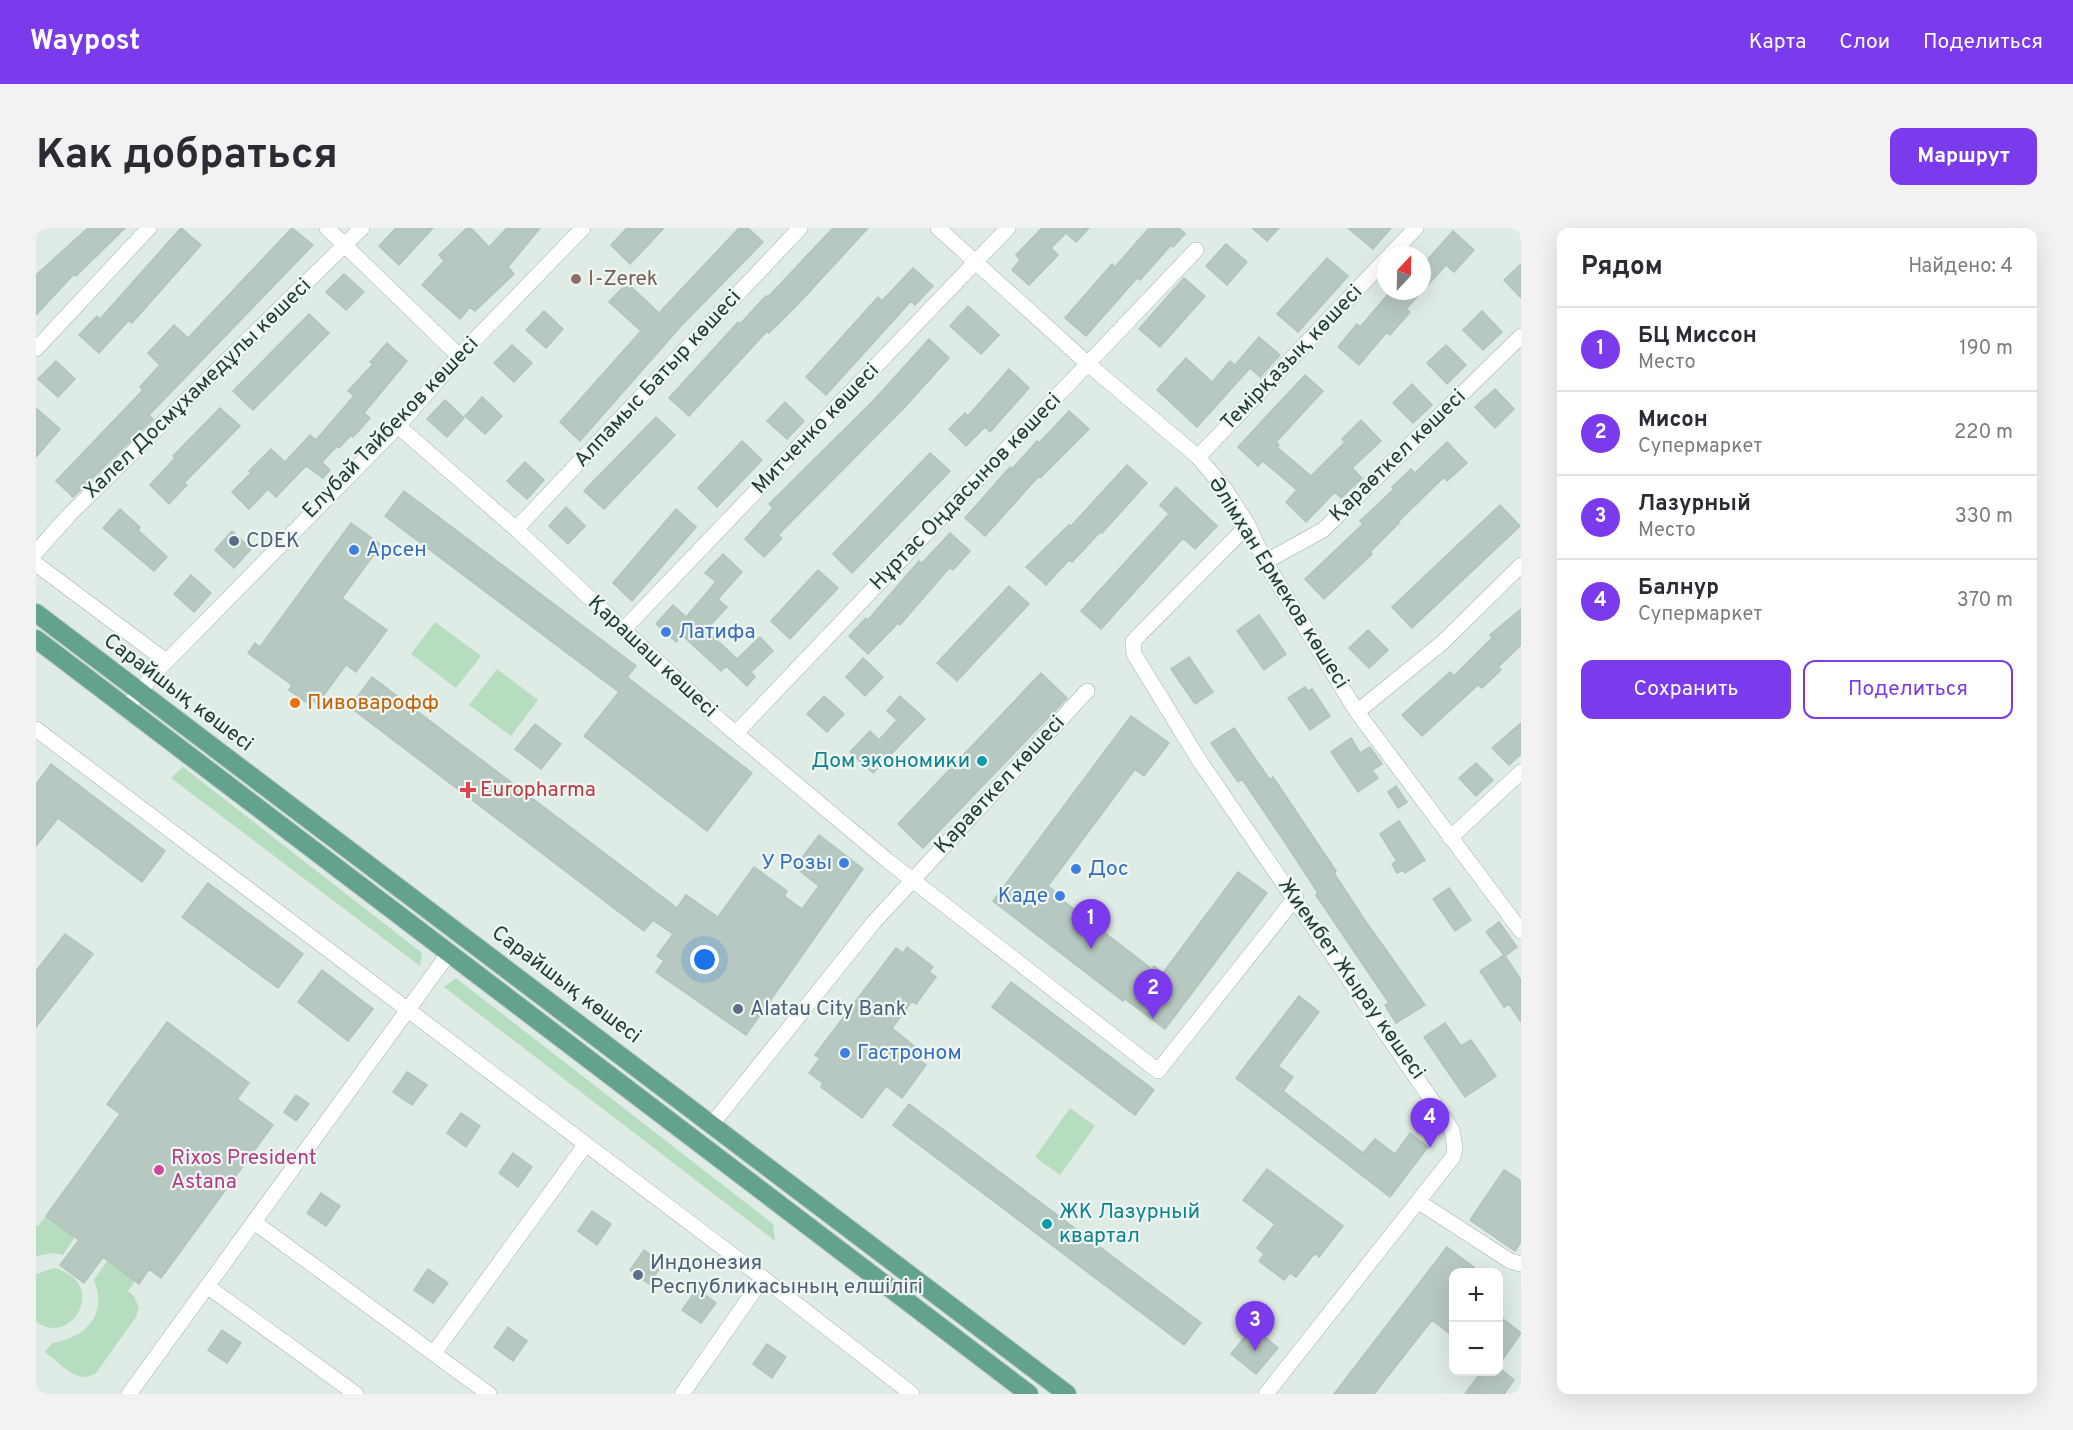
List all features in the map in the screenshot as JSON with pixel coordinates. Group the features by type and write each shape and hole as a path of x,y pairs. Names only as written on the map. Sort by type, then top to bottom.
{"main road":[{"name":"Сарайшық көшесі","path":"36,614 1067,1394"},
{"name":"Сарайшық көшесі","path":"36,639 1029,1394"},
{"path":"534,1018 552,1024 697,1131 712,1124"},
{"path":"740,1173 750,1163 755,1164 864,1249 888,1258"}],"street":[{"path":"36,349 149,228"},
{"path":"327,228 459,356"},
{"name":"Халел Досмұхамедұлы көшесі","path":"36,552 71,513 362,228"},
{"name":"Елубай Тайбеков көшесі","path":"127,707 138,691 166,661 398,426 459,356 583,228"},
{"name":"Алпамыс Батыр көшесі","path":"516,529 800,228"},
{"name":"Әлімхан Ермеков көшесі","path":"938,228 974,263 1198,457 1225,489 1248,525 1265,562 1357,712 1521,931"},
{"name":"Митченко көшесі","path":"624,629 1008,228"},
{"path":"1399,246 1416,228"},
{"name":"Нұртас Оңдасынов көшесі","path":"736,733 1196,250"},
{"name":"Темірқазық көшесі","path":"1198,457 1377,269"},
{"name":"Қараөткел көшесі","path":"1265,562 1323,530 1521,336"},
{"name":"Қарашаш көшесі","path":"398,426 516,529 736,733 913,879 1158,1071 1296,897"},
{"name":"Жиембет Жырау көшесі","path":"1248,525 1133,642 1134,654 1199,760 1296,897 1320,940 1419,1077 1452,1130 1455,1148 1453,1157 1419,1202 1266,1394"},
{"path":"36,564 166,661"},
{"path":"1357,712 1443,642 1521,566"},
{"name":"Қараөткел көшесі","path":"712,1124 874,922 1087,691"},
{"path":"36,729 763,1278 912,1394"},
{"path":"1450,838 1521,772"},
{"path":"129,1394 448,953"},
{"path":"434,1353 586,1144"},
{"path":"1419,1202 1510,1261 1521,1263"},
{"path":"254,1222 489,1394"},
{"path":"682,1394 763,1278"},
{"path":"207,1286 356,1394"}],"green space":[{"path":"435,622 481,656 456,688 411,654"},
{"path":"497,669 538,700 511,736 469,705"},
{"path":"183,767 422,953 420,966 171,778"},
{"path":"456,978 773,1224 775,1241 444,987"},
{"path":"1070,1108 1095,1126 1060,1175 1035,1157"},
{"path":"46,1216 75,1237 63,1255 54,1253 36,1256 36,1225 38,1226"},
{"path":"107,1261 135,1281 128,1291 134,1296 139,1307 136,1317 96,1373 83,1377 69,1372 45,1352 52,1343 74,1336 91,1323 98,1304 98,1293 94,1280"},
{"path":"54,1268 71,1275 80,1286 82,1298 80,1310 72,1320 62,1326 50,1328 36,1322 36,1274"}],"building":[{"path":"88,228 125,228 76,276 74,274 36,315 36,275"},
{"path":"181,228 201,245 132,323 129,320 99,353 79,335 97,316 100,319"},
{"path":"292,228 313,245 149,415 153,419 73,497 56,481 143,390 140,387 160,365 148,353 174,325 188,338"},
{"path":"396,228 433,228 399,265 379,246"},
{"path":"467,228 471,228 489,247 507,228 540,228 508,267 514,274 475,311 470,307 460,319 422,285 444,261 439,255"},
{"path":"627,228 664,228 630,264 611,245"},
{"path":"739,228 748,228 763,242 681,326 580,441 560,422 641,331 609,302 627,283 659,313"},
{"path":"833,228 868,228 801,301 769,333 767,331 689,416 669,398 738,322 740,324 766,296 768,297"},
{"path":"1042,228 1089,228 1076,242 1066,233 1051,248 1058,255 1029,285 1012,270 1020,260 1016,255"},
{"path":"1149,228 1179,228 1185,234 1173,247 1171,245 1140,280 1137,278 1086,336 1065,318 1112,264 1115,267"},
{"path":"1252,228 1279,228 1267,241"},
{"path":"1348,228 1391,228 1373,249"},
{"path":"1453,231 1474,250 1454,272 1446,265 1431,282 1431,256"},
{"path":"1226,244 1247,262 1227,285 1206,266"},
{"path":"1327,258 1348,276 1298,332 1277,314"},
{"path":"1521,264 1521,298 1504,280"},
{"path":"913,268 933,286 915,305 911,301 826,395 806,377 878,297 882,301"},
{"path":"344,274 364,292 346,310 326,292"},
{"path":"1184,278 1205,296 1160,347 1139,329"},
{"path":"1383,300 1414,300 1406,309 1410,312 1390,335 1387,332 1359,365 1338,347 1357,324 1360,327"},
{"path":"968,306 999,335 981,354 950,326"},
{"path":"544,311 563,329 546,348 526,330"},
{"path":"1482,311 1502,332 1483,350 1463,330"},
{"path":"309,314 329,333 253,410 233,391"},
{"path":"1259,337 1280,355 1260,377 1250,368 1197,427 1157,390 1186,358 1212,382 1230,361 1235,365"},
{"path":"929,339 949,358 904,408 778,535 782,538 764,557 745,539 773,508 769,504 874,400"},
{"path":"387,343 407,361 364,413 370,418 353,437 351,435 339,448 337,446 322,462 330,470 323,478 306,466 276,497 268,489 249,509 232,492 251,473 249,471 271,449 285,462 310,435 316,440 354,396 348,391 373,364 370,362"},
{"path":"512,345 532,363 514,382 494,363"},
{"path":"1446,345 1466,365 1447,384 1427,363"},
{"path":"56,361 75,379 58,397 38,379"},
{"path":"1009,369 1029,388 990,432 985,427 966,446 949,429 965,413 968,416"},
{"path":"1305,375 1323,391 1276,442 1279,445 1277,447 1311,476 1345,442 1342,439 1361,420 1381,441 1352,468 1362,478 1341,498 1335,492 1306,522 1286,502 1297,490 1263,461 1258,466 1238,447"},
{"path":"1412,384 1432,405 1413,423 1393,403"},
{"path":"1495,389 1514,409 1495,428 1475,407"},
{"path":"482,397 502,416 485,434 465,416"},
{"path":"445,400 464,418 447,437 427,419"},
{"path":"785,402 804,421 787,439 767,421"},
{"path":"36,408 60,429 36,457"},
{"path":"220,408 240,426 184,483 187,485 169,504 150,485 175,458 173,456"},
{"path":"1069,411 1089,429 1040,478 1038,477 985,536 965,518 1010,467 1012,469"},
{"path":"656,417 675,435 604,509 584,491"},
{"path":"742,441 762,460 717,507 698,488"},
{"path":"1447,442 1467,463 1447,481 1444,477 1398,522 1370,552 1372,554 1324,599 1305,579 1363,524 1360,521 1394,489 1392,487 1411,469 1415,473"},
{"path":"930,453 950,471 852,573 833,554"},
{"path":"525,462 544,480 527,499 507,481"},
{"path":"1127,465 1147,483 1102,533 1100,532 1072,562 1069,560 1046,585 1026,567 1069,525 1071,526"},
{"path":"1176,487 1217,526 1195,549 1183,538 1101,629 1081,611 1169,514 1160,505"},
{"path":"404,491 636,666 627,677 752,773 707,831 584,736 619,692 385,516"},
{"path":"1500,505 1520,526 1412,628 1392,607"},
{"path":"566,507 585,526 568,544 549,526"},
{"path":"120,509 140,527 138,530 167,557 154,571 103,528"},
{"path":"676,509 696,527 632,601 613,583"},
{"path":"351,523 381,545 342,598 387,630 356,672 346,665 317,704 310,699 307,703 289,690 292,685 248,653 255,643 260,647"},
{"path":"232,531 251,549 234,568 215,550"},
{"path":"950,533 970,551 953,570 950,567 900,625 898,623 868,654 849,636 866,618 868,620 919,561 922,563"},
{"path":"723,554 742,572 718,599 727,607 706,630 737,659 760,637 773,651 751,672 755,677 747,686 726,666 721,671 682,635 676,642 656,624 673,605 686,617 716,582 705,573"},
{"path":"818,570 838,588 790,639 771,621"},
{"path":"191,575 211,593 194,612 174,594"},
{"path":"1009,586 1029,604 957,681 937,663"},
{"path":"1521,609 1521,645 1498,667 1501,670 1482,688 1478,685 1422,736 1402,715 1450,672 1454,676 1492,638 1490,635"},
{"path":"1259,615 1286,654 1264,670 1237,631"},
{"path":"1368,630 1388,650 1369,668 1349,648"},
{"path":"1189,657 1213,692 1195,704 1171,669"},
{"path":"863,658 883,677 865,696 846,677"},
{"name":"Дом экономики","path":"1041,673 1067,698 923,848 898,824"},
{"path":"372,677 677,908 686,895 718,917 754,867 787,891 784,896 802,909 819,886 795,867 819,835 863,869 746,1035 656,972 664,961 657,956 673,934 653,920 644,931 350,707"},
{"path":"1305,687 1308,691 1312,689 1330,716 1310,730 1288,698"},
{"path":"824,696 844,714 827,732 807,714"},
{"path":"900,696 925,719 873,773 850,752 870,731 879,740 897,720 887,711"},
{"path":"1131,716 1169,743 1144,776 1135,769 1048,886 1058,894 1057,896 1152,969 1154,966 1163,973 1238,872 1267,893 1165,1029 1125,999 1123,1001 993,901"},
{"path":"1521,723 1521,754 1509,765 1492,748"},
{"path":"535,724 561,744 541,769 515,749"},
{"path":"1234,728 1270,780 1273,777 1336,871 1334,873 1364,919 1425,1005 1396,1023 1385,1005 1389,1003 1316,895 1318,893 1288,847 1242,779 1238,782 1211,743"},
{"path":"1351,738 1360,753 1370,747 1382,764 1372,770 1378,778 1358,792 1331,752"},
{"path":"1476,763 1493,780 1476,796 1459,778"},
{"path":"51,764 165,851 142,882 58,818 36,846 36,784"},
{"path":"1396,786 1407,802 1398,808 1388,792"},
{"path":"1399,821 1425,860 1405,873 1403,870 1397,873 1392,864 1397,861 1380,834"},
{"path":"208,883 303,954 278,988 182,917"},
{"path":"1449,888 1471,920 1455,931 1433,899"},
{"path":"1499,922 1517,947 1505,956 1521,980 1521,1022 1509,1004 1504,1007 1480,971 1504,955 1486,932"},
{"path":"65,934 93,954 36,1027 36,971"},
{"path":"907,947 933,967 929,972 936,977 916,1004 912,1001 892,1028 924,1054 919,1060 926,1065 902,1098 886,1086 862,1118 821,1087 823,1083 809,1073 820,1058 815,1055 896,948 903,953"},
{"path":"322,970 373,1009 348,1041 298,1002"},
{"path":"1011,982 1154,1090 1135,1115 992,1007"},
{"path":"1299,996 1319,1012 1278,1066 1293,1077 1283,1091 1363,1153 1375,1139 1395,1154 1410,1133 1428,1147 1390,1197 1236,1078"},
{"name":"Rixos President Astana","path":"167,1022 249,1083 237,1099 273,1125 161,1278 149,1269 139,1284 103,1257 84,1283 60,1265 79,1240 46,1216 120,1114 107,1104"},
{"path":"1445,1023 1461,1046 1471,1040 1496,1076 1465,1097 1424,1037"},
{"path":"407,1072 427,1085 412,1105 393,1092"},
{"path":"296,1095 309,1104 296,1121 284,1112"},
{"name":"ЖК Лазурный квартал","path":"909,1104 1201,1323 1184,1345 893,1125"},
{"path":"461,1113 480,1126 466,1147 447,1133"},
{"path":"513,1153 532,1167 518,1187 499,1173"},
{"path":"1267,1169 1343,1226 1319,1257 1315,1253 1296,1277 1290,1273 1284,1280 1259,1261 1264,1254 1257,1248 1275,1224 1243,1200"},
{"path":"1504,1170 1521,1181 1521,1242 1515,1251 1470,1220"},
{"path":"321,1193 340,1206 326,1226 307,1213"},
{"path":"592,1211 611,1224 597,1245 578,1231"},
{"path":"1447,1247 1475,1268 1449,1268 1449,1333 1432,1320 1374,1394 1334,1394"},
{"path":"644,1250 663,1264 649,1284 630,1270"},
{"path":"428,1269 448,1283 433,1303 414,1290"},
{"path":"697,1289 716,1303 701,1323 682,1310"},
{"path":"1503,1319 1521,1333 1503,1359"},
{"path":"508,1327 527,1341 513,1361 494,1347"},
{"path":"1253,1327 1278,1348 1256,1374 1231,1354"},
{"path":"222,1330 241,1343 227,1363 208,1350"},
{"path":"767,1344 786,1357 772,1378 753,1364"},
{"path":"1503,1371 1514,1380 1504,1394 1465,1394 1478,1376 1503,1376"}],"place":[{"name":"I-Zerek","path":"576,279"},
{"name":"CDEK","path":"234,541"},
{"name":"Арсен","path":"354,550"},
{"name":"Латифа","path":"666,632"},
{"name":"Пивоварофф","path":"295,703"},
{"name":"Дом экономики","path":"982,761"},
{"name":"Europharma","path":"468,790"},
{"name":"У Розы","path":"844,863"},
{"name":"Дос","path":"1076,869"},
{"name":"Каде","path":"1060,896"},
{"name":"БЦ Миссон","path":"1091,949"},
{"name":"Alatau City Bank","path":"738,1009"},
{"name":"Мисон","path":"1153,1019"},
{"name":"Гастроном","path":"845,1053"},
{"name":"Балнур","path":"1430,1148"},
{"name":"Rixos President Astana","path":"159,1170"},
{"name":"ЖК Лазурный квартал","path":"1047,1224"},
{"name":"Индонезия Республикасының елшілігі","path":"638,1275"},
{"name":"Лазурный","path":"1255,1351"}]}
